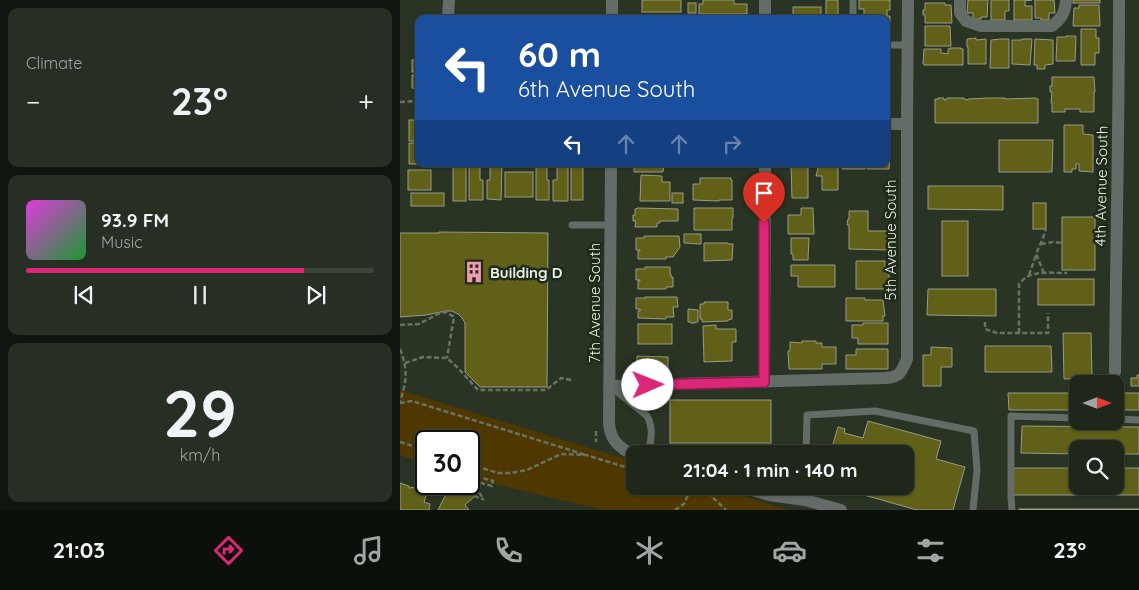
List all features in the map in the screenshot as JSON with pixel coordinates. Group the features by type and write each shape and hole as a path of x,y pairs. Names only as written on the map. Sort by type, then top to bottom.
{"street":[{"path":"448,15 449,0"},
{"path":"612,0 612,15"},
{"path":"765,0 765,15"},
{"name":"5th Avenue South","path":"764,382 893,378 902,372 907,360 908,0"},
{"path":"960,0 960,13 966,20 981,26 1052,26 1060,20 1065,9 1066,0"},
{"name":"4th Avenue South","path":"1115,372 1119,104 1118,0"},
{"path":"890,124 907,124"},
{"name":"7th Avenue South","path":"612,167 609,423 610,433 614,442 626,451"},
{"path":"610,386 764,382 765,167"},
{"path":"784,495 841,510"}],"lane":[{"path":"853,0 853,15"},
{"path":"890,45 908,45"},
{"path":"572,224 610,225"},
{"path":"610,386 647,416 651,422 652,434 650,445"},
{"path":"805,445 807,415 875,411 974,431 977,470 973,510"},
{"path":"1012,510 1012,416 1069,418"},
{"path":"1124,419 1139,420"},
{"path":"805,495 805,500"}],"path":[{"path":"400,102 415,101"},
{"path":"1029,275 1046,229"},
{"path":"1043,238 1062,243"},
{"path":"1041,244 1053,242"},
{"path":"1036,254 1044,273"},
{"path":"1019,333 1019,284 1029,275 1044,273 1067,274"},
{"path":"400,325 419,324 446,312 454,317 447,358"},
{"path":"985,322 985,329 997,332 1048,333 1048,313"},
{"path":"400,349 405,363 406,384 400,402 412,401 626,467"},
{"path":"405,363 423,357 447,358 478,390 546,390 561,378 571,380"},
{"path":"596,431 596,442"},
{"path":"400,442 415,447"},
{"path":"596,452 596,458"},
{"path":"480,467 498,473 511,473 527,470 561,454 586,455"},
{"path":"480,477 493,481 492,486 480,483"},
{"path":"474,496 483,499 480,494"},
{"path":"675,510 684,504 688,495"},
{"path":"709,495 726,510"}],"shaded area":[{"path":"400,390 626,459 626,495 740,495 788,510 603,510 480,481 480,430 415,430 415,461 400,455"}],"building":[{"path":"642,0 681,0 681,12 642,12"},
{"path":"703,0 734,0 734,4 747,4 747,14 699,14 699,4 703,4"},
{"path":"826,0 838,0 838,15 826,15"},
{"path":"859,0 890,0 890,10 887,10 887,15 864,15 864,9 859,9"},
{"path":"968,0 988,0 987,17 973,19 973,13 967,13"},
{"path":"991,0 1009,0 1009,11 1005,11 1005,20 991,20"},
{"path":"1014,0 1032,0 1025,1 1025,6 1032,6 1032,20 1014,20"},
{"path":"1035,0 1054,0 1055,13 1049,13 1049,20 1035,18"},
{"path":"1073,0 1100,0 1100,3 1073,3"},
{"path":"688,3 696,3 696,13 688,13"},
{"path":"925,3 945,3 945,5 951,5 952,23 925,23 923,10 925,10"},
{"path":"1079,5 1099,5 1100,26 1073,26 1074,8 1079,8"},
{"path":"793,7 821,7 821,15 793,15"},
{"path":"925,26 950,26 951,46 925,46"},
{"path":"1081,29 1096,29 1096,38 1099,38 1099,53 1095,53 1095,65 1081,65"},
{"path":"1076,36 1075,61 1056,61 1057,37"},
{"path":"976,38 976,40 986,39 986,64 968,64 967,39"},
{"path":"1009,39 1009,68 990,68 991,40"},
{"path":"1032,39 1030,65 1012,64 1012,40"},
{"path":"1035,39 1053,40 1053,64 1045,65 1045,69 1037,69 1037,65 1034,65"},
{"path":"924,49 941,49 941,53 948,54 948,49 963,49 963,65 923,64"},
{"path":"412,60 415,60 415,72 412,72"},
{"path":"412,75 415,75 415,88 412,88"},
{"path":"1052,77 1094,77 1094,112 1080,112 1080,109 1065,109 1065,112 1052,112 1052,92 1050,92 1050,86 1052,86"},
{"path":"947,98 964,98 968,100 1036,98 1038,99 1038,123 935,123 935,99 946,100"},
{"path":"409,120 415,120 415,141 409,141"},
{"path":"1064,125 1083,125 1083,134 1093,135 1093,172 1079,171 1079,164 1076,164 1076,169 1072,169 1072,172 1064,172"},
{"path":"999,140 1053,140 1052,172 999,172"},
{"path":"409,143 415,143 415,164 409,164"},
{"path":"453,167 466,167 466,201 453,201"},
{"path":"469,167 480,167 480,180 483,180 483,200 469,200"},
{"path":"490,167 502,167 501,200 487,199 487,180 490,180"},
{"path":"536,167 547,167 549,200 536,200"},
{"path":"557,167 568,167 568,201 553,201 553,180 557,180"},
{"path":"571,167 583,167 583,200 571,200"},
{"path":"634,167 664,167 663,172 634,172"},
{"path":"791,167 808,167 808,198 792,198"},
{"path":"818,167 838,167 838,190 822,190 822,176 816,176"},
{"path":"842,167 865,167 865,169 842,169"},
{"path":"867,167 889,167 889,169 867,169"},
{"path":"408,170 431,170 431,190 408,190"},
{"path":"505,172 533,172 533,197 505,197"},
{"path":"641,175 662,176 662,182 670,182 670,201 640,201"},
{"path":"700,178 731,178 732,200 693,200 693,184 700,184"},
{"path":"928,186 1003,186 1003,210 928,209"},
{"path":"411,193 444,193 444,206 411,206"},
{"path":"672,193 683,193 683,203 672,203"},
{"path":"1033,203 1046,203 1046,229 1033,229"},
{"path":"694,208 733,208 732,230 694,230"},
{"path":"801,208 813,208 814,234 788,234 788,215 801,215"},
{"path":"635,209 678,209 678,221 660,221 660,223 657,223 657,227 635,227 636,221 633,221 633,215 635,215"},
{"path":"849,211 868,211 868,231 887,231 887,250 849,249 849,225 847,225"},
{"path":"1062,217 1095,217 1095,270 1062,270"},
{"path":"942,221 968,221 968,276 942,276"},
{"name":"Building D","path":"400,233 548,233 547,387 480,387 465,372 465,323 458,314 446,311 400,317"},
{"path":"684,234 701,234 701,244 684,243"},
{"path":"644,236 679,236 680,247 673,257 666,257 666,259 638,259 638,251 640,250 636,250 636,238 644,238"},
{"path":"791,238 809,238 808,260 793,260"},
{"path":"704,243 733,244 732,260 704,261"},
{"path":"856,261 885,261 885,273 889,273 889,289 856,289"},
{"path":"791,265 835,265 835,287 798,287 798,276 791,276"},
{"path":"645,267 670,267 673,287 666,287 666,289 638,289 638,281 640,280 636,280 636,269 645,269"},
{"path":"1038,279 1094,279 1094,305 1038,305"},
{"path":"928,289 996,289 996,316 927,315"},
{"path":"677,297 678,307 673,307 674,317 666,317 666,319 638,318 638,311 640,309 636,309 636,298"},
{"path":"846,298 883,300 885,316 883,316 883,321 846,321"},
{"path":"704,302 728,302 728,310 732,310 732,319 728,321 702,322 702,319 700,319 700,304 704,304"},
{"path":"688,309 698,310 698,322 688,322"},
{"path":"863,323 888,323 888,344 858,344 858,338 852,338 852,325 863,325"},
{"path":"638,324 672,324 672,344 638,344"},
{"path":"716,325 716,329 736,329 736,342 732,342 732,361 704,362 703,326"},
{"path":"1063,333 1091,333 1092,375 1069,375 1069,379 1064,379"},
{"path":"802,341 816,341 816,343 822,343 822,347 836,347 836,364 822,364 822,369 789,369 788,351 790,351 790,342 802,343"},
{"path":"985,346 1051,346 1052,372 985,372"},
{"path":"931,347 952,348 952,367 941,367 941,386 923,386 923,355 931,355"},
{"path":"856,349 888,349 888,369 846,369 846,355 856,355"},
{"path":"637,356 668,357 668,369 637,368"},
{"path":"1137,375 1139,375 1139,386 1131,386 1131,378 1137,378"},
{"path":"1008,393 1069,393 1069,410 1009,410"},
{"path":"1124,393 1139,393 1139,410 1124,410"},
{"path":"670,400 771,400 771,443 670,443"},
{"path":"868,421 941,441 936,459 965,467 953,510 917,510 864,495 914,495 914,445 833,445 838,427 845,429 844,433 863,438"},
{"path":"1022,426 1069,426 1069,430 1124,430 1124,427 1139,427 1139,454 1124,454 1124,440 1069,440 1069,454 1021,453"},
{"path":"1013,468 1069,468 1069,495 1013,495"},
{"path":"1124,468 1139,468 1139,495 1124,495"},
{"path":"400,483 409,486 409,488 415,488 415,495 426,495 424,502 430,504 429,510 400,510"},
{"path":"446,495 475,496 465,505 469,510 438,510"},
{"path":"1139,509 1139,510 1019,510"}],"place":[{"name":"Building D","path":"474,272"}],"route":[{"path":"648,385 764,382 764,223"}]}
